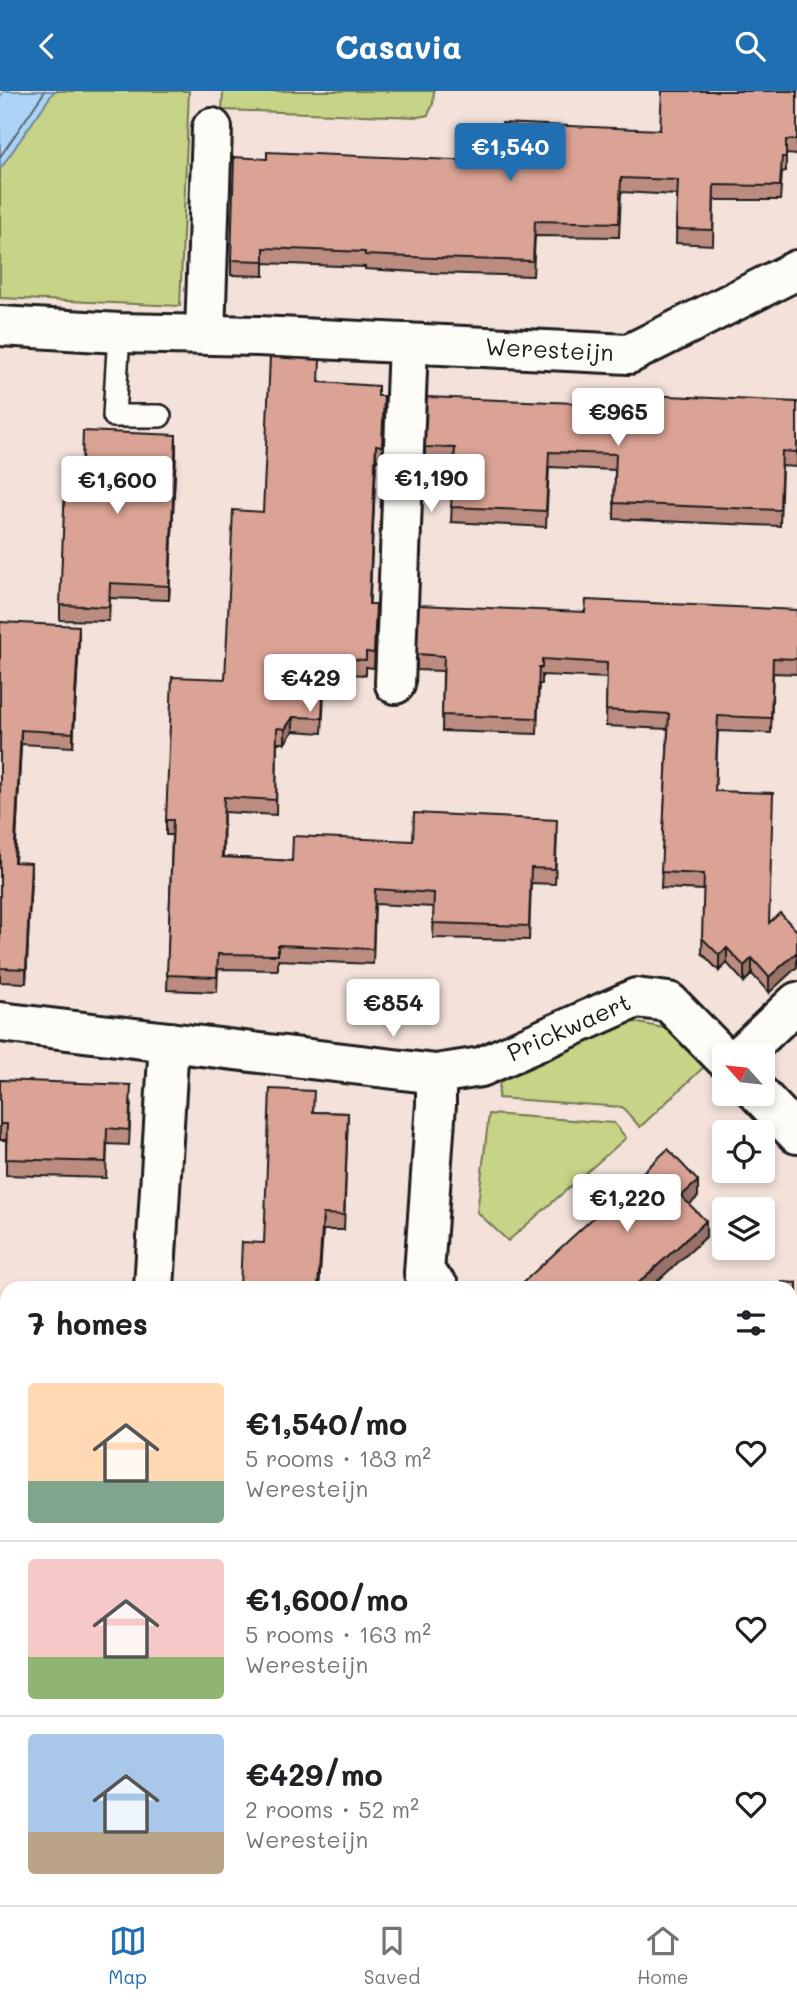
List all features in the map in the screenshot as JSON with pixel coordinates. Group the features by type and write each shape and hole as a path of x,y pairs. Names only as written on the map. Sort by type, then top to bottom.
{"street":[{"path":"205,334 212,128"},
{"name":"Weresteijn","path":"0,326 629,354 796,272"},
{"path":"396,684 408,343"},
{"name":"Prickwaert","path":"0,1022 436,1073 481,1067 636,998 669,1002 712,1046"},
{"path":"754,1043 797,1002"},
{"path":"154,1281 169,1042"},
{"path":"432,1281 424,1273 436,1073"},
{"path":"770,1106 797,1134"}],"lane":[{"path":"119,333 114,416 160,417"}],"green space":[{"path":"54,91 189,91 180,306 0,298 0,169"},
{"path":"223,91 434,91 433,104 428,115 418,117 222,110"},
{"path":"624,1020 668,1029 706,1065 640,1127 622,1107 498,1098 501,1070"},
{"path":"489,1114 614,1123 626,1138 508,1241 477,1212"}],"water":[{"path":"4,91 54,91 0,169 0,96"}],"building":[{"path":"662,91 797,91 797,140 786,140 786,157 782,157 780,186 714,185 713,230 676,229 678,180 621,178 619,223 535,221 533,261 365,255 365,252 264,248 264,261 231,260 234,157 267,159 267,152 500,162 502,123 660,130"},
{"path":"270,357 320,360 319,382 378,386 378,396 384,396 382,446 376,445 369,604 376,604 374,653 366,652 366,660 325,658 322,718 293,717 285,729 277,728 276,800 224,797 222,857 292,861 293,836 413,841 414,813 557,820 555,869 531,868 529,926 433,923 434,893 375,889 373,949 278,945 278,955 218,954 217,977 167,975 173,820 166,820 172,677 225,679 233,510 263,512"},
{"path":"602,393 797,402 797,452 782,451 780,510 614,503 616,454 549,452 546,511 451,507 455,448 425,447 427,397 602,404"},
{"path":"83,431 176,435 169,586 110,583 109,607 60,605 66,462 82,462"},
{"path":"586,600 797,610 797,659 773,658 771,718 718,716 715,791 773,793 769,923 780,913 797,931 797,952 769,977 752,958 744,966 727,948 719,955 702,938 704,874 661,872 669,714 606,710 607,663 542,659 542,668 539,668 537,718 442,715 444,656 417,654 419,605 585,612"},
{"path":"0,622 79,626 73,733 21,730 14,862 31,863 26,969 0,968"},
{"path":"0,1080 131,1085 129,1130 107,1128 106,1162 6,1159 7,1124 0,1124"},
{"path":"270,1089 314,1091 313,1112 348,1113 344,1215 323,1214 318,1281 240,1281 242,1242 264,1243"},
{"path":"668,1149 698,1181 681,1196 706,1221 641,1281 525,1281"}]}
